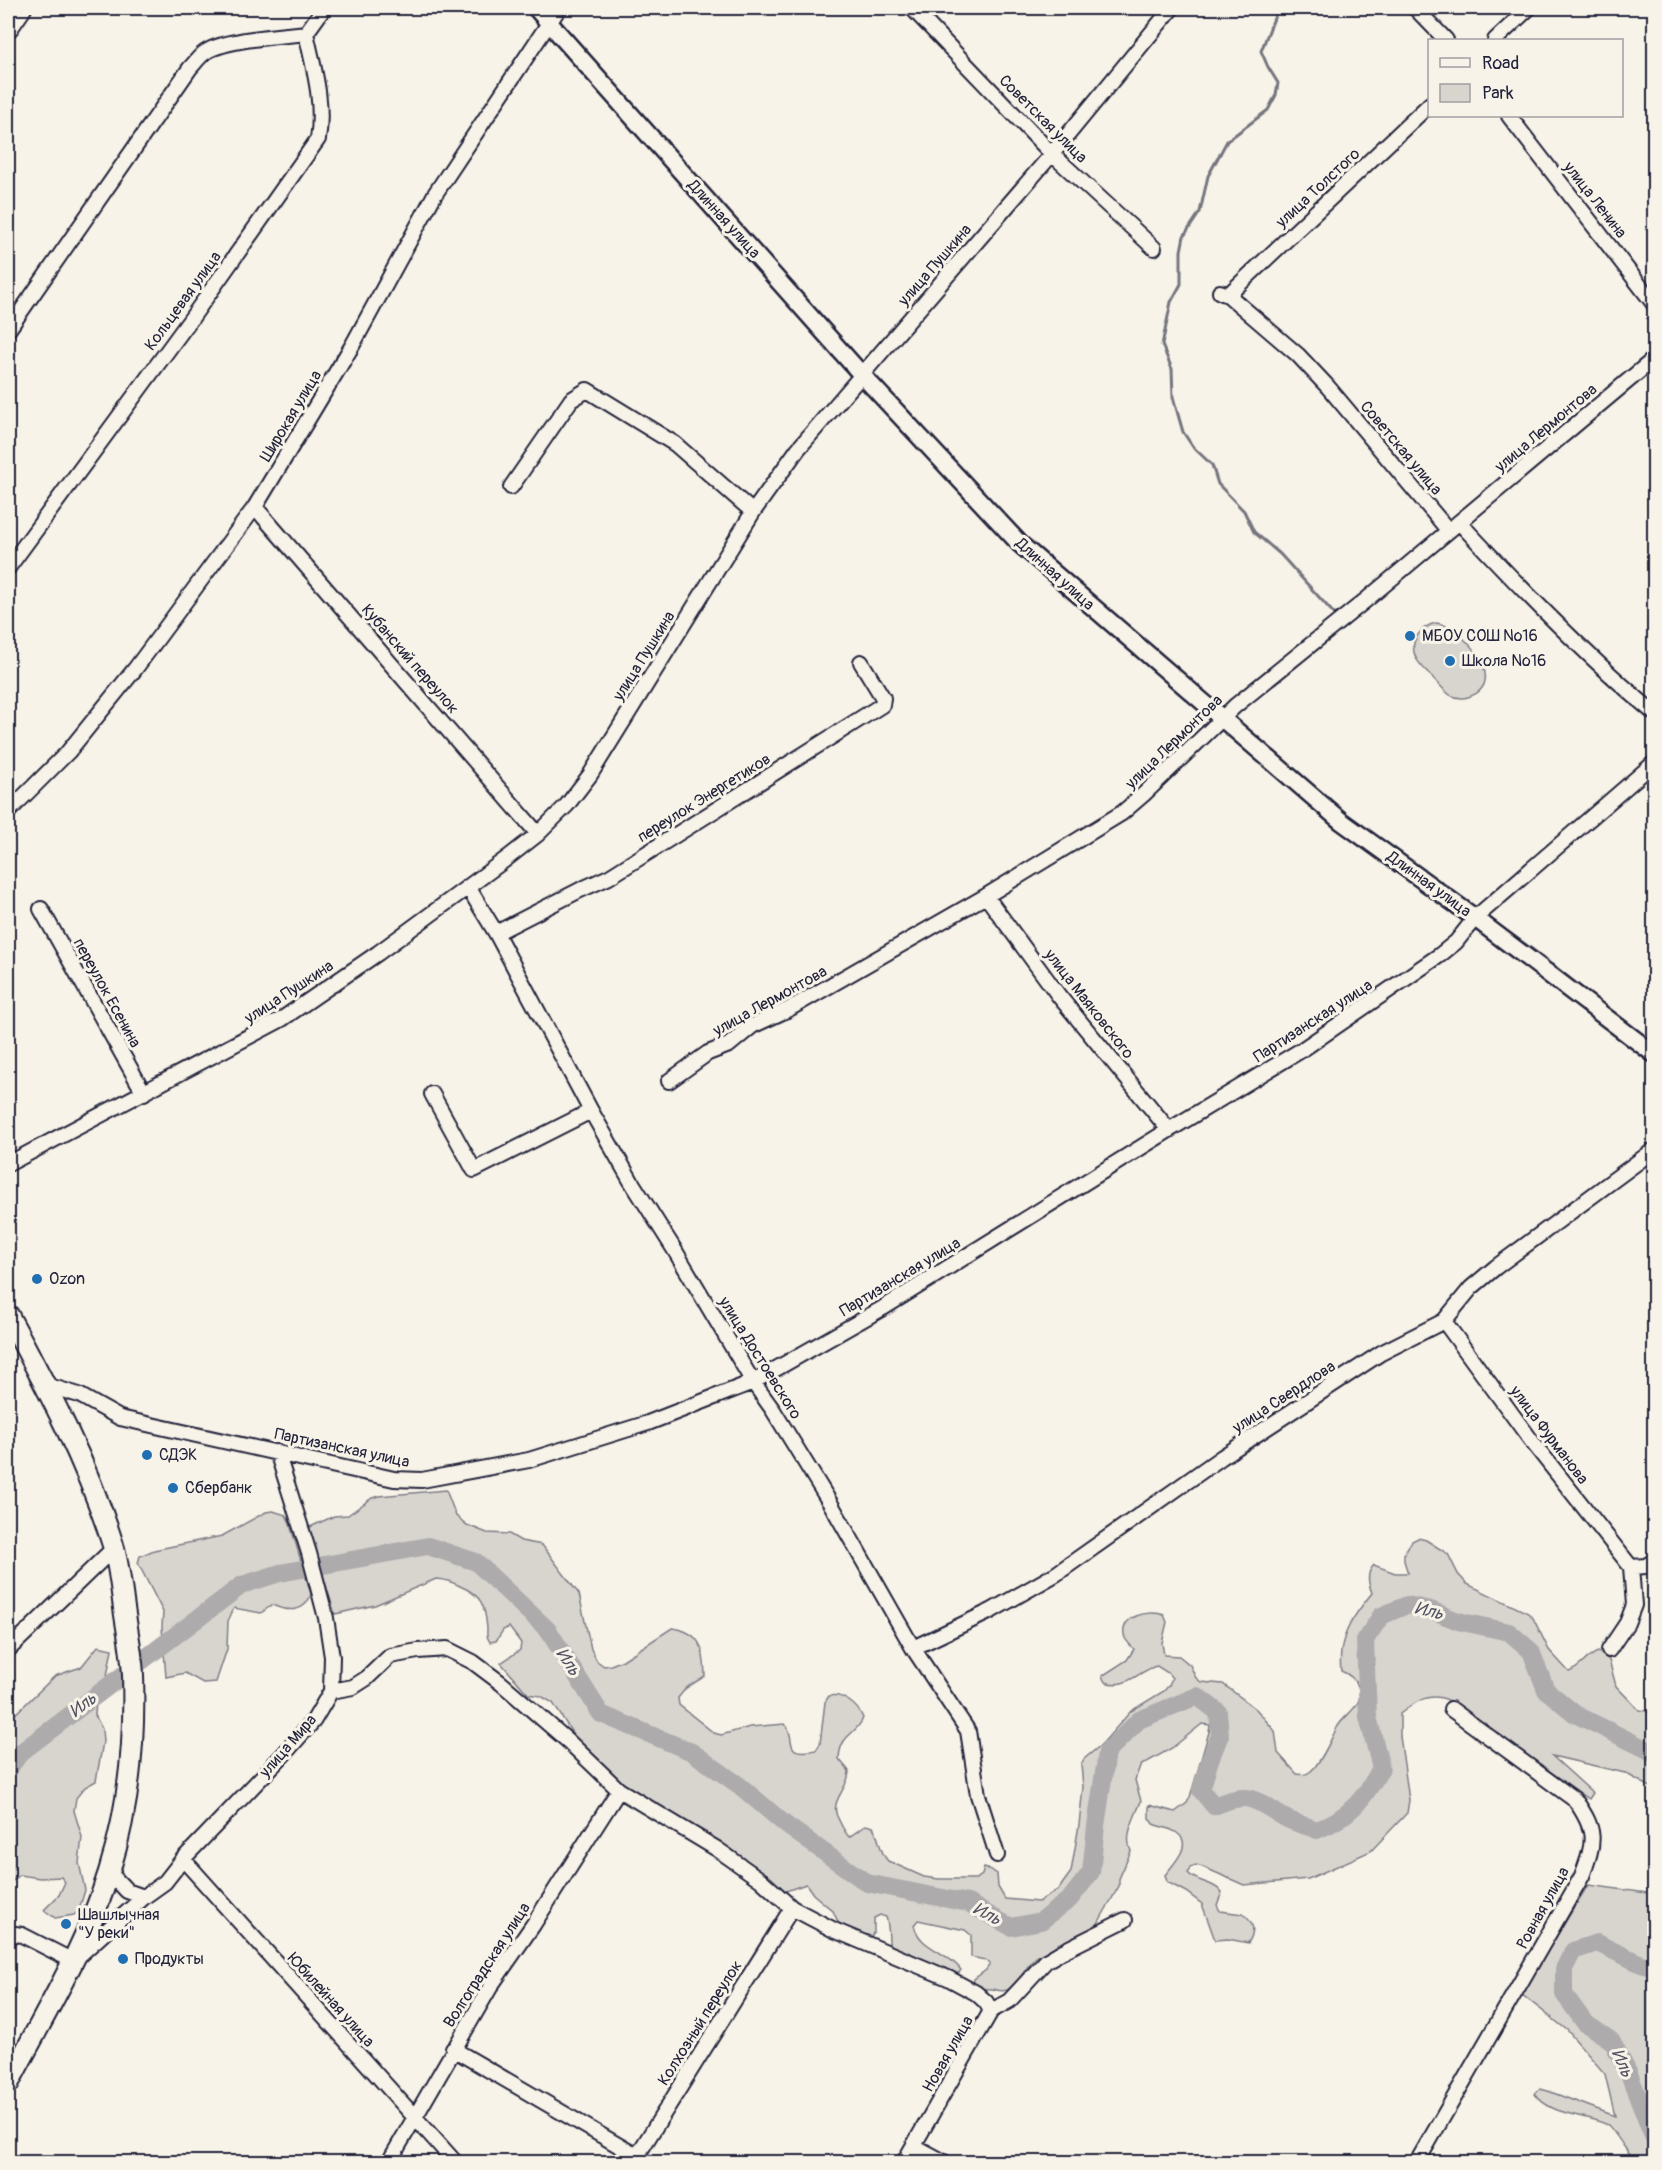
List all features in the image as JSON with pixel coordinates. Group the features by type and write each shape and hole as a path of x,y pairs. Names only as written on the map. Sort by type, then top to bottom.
{"highway":[{"path":"8,27 21,8"},
{"path":"8,1316 45,1385 97,1497 114,1548"},
{"name":"улица Мира","path":"8,2084 90,1925 122,1827 130,1764 133,1674 114,1548"}],"main road":[{"name":"Длинная улица","path":"536,8 862,375 1020,544 1341,820 1654,1054"}],"street":[{"path":"8,330 190,68 204,53 215,47 242,41 306,33 324,8"},
{"name":"Широкая улица","path":"8,812 76,743 135,669 255,507 352,346 435,194 560,8"},
{"name":"Советская улица","path":"912,8 1052,154 1154,248"},
{"name":"улица Пушкина","path":"8,1164 282,1019 378,953 538,834 567,805 590,775 753,512 798,449 1052,154 1172,8"},
{"path":"1414,8 1445,39"},
{"path":"1496,39 1529,8"},
{"name":"Кольцевая улица","path":"8,568 193,316 318,140 319,94 306,33"},
{"name":"улица Толстого","path":"1224,294 1428,106"},
{"name":"улица Ленина","path":"1510,117 1654,304"},
{"name":"Советская улица","path":"1224,294 1298,356 1453,526 1617,682 1654,713"},
{"name":"улица Лермонтова","path":"669,1081 708,1053 729,1045 752,1026 789,1010 986,896 1122,813 1222,719 1654,359"},
{"path":"511,487 571,400 587,390 675,444 753,512"},
{"name":"Кубанский переулок","path":"255,507 538,834"},
{"name":"переулок Энергетиков","path":"496,933 609,877 882,705 883,698 861,662"},
{"name":"Партизанская улица","path":"45,1385 79,1395 120,1418 394,1479 422,1480 529,1460 648,1423 753,1382 883,1308 1303,1049 1380,998 1456,942 1475,918 1654,763"},
{"name":"улица Достоевского","path":"468,887 496,933 631,1181 753,1382 773,1410 832,1506 913,1648 968,1731 978,1795 998,1854"},
{"name":"улица Маяковского","path":"986,896 1059,996 1169,1130"},
{"name":"переулок Есенина","path":"41,909 144,1093"},
{"path":"432,1094 474,1170 591,1111"},
{"name":"улица Свердлова","path":"913,1648 991,1611 1056,1574 1222,1457 1381,1353 1444,1322 1471,1288 1496,1267 1654,1150"},
{"name":"улица Фурманова","path":"1444,1322 1533,1443 1631,1567"},
{"name":"улица Мира","path":"73,1960 144,1897 165,1882 183,1859 314,1720 331,1691 332,1657 326,1618 309,1553 277,1452"},
{"path":"8,1650 114,1548"},
{"path":"1609,1650 1627,1623 1634,1605 1631,1567 1646,1566 1654,1561"},
{"path":"331,1691 353,1687 367,1678 390,1656 447,1649 473,1662 501,1683 568,1741 619,1790 717,1849 761,1880 792,1908 834,1930 948,1978 981,1998 991,2011"},
{"name":"Ровная улица","path":"1417,2163 1582,1876 1590,1855 1593,1832 1588,1818 1575,1800 1451,1709"},
{"name":"Волгоградская улица","path":"389,2163 492,1984 619,1790"},
{"name":"Юбилейная улица","path":"183,1859 454,2163"},
{"path":"109,1872 127,1891 144,1897"},
{"name":"Колхозный переулок","path":"453,2049 642,2159 792,1908"},
{"name":"Новая улица","path":"904,2163 991,2011 1009,2001 1046,1961 1125,1920"},
{"path":"8,1933 22,1935 73,1960"},
{"path":"914,2145 944,2163"}],"green space":[{"name":"Школа №16","path":"1436,623 1446,626 1468,643 1478,655 1484,668 1485,680 1480,690 1468,697 1450,695 1416,658 1414,646 1417,636 1425,627"},
{"path":"446,1490 456,1516 467,1525 487,1533 509,1534 521,1541 542,1545 579,1594 591,1649 597,1661 604,1666 623,1660 672,1628 682,1630 695,1638 702,1650 705,1676 686,1688 678,1698 679,1705 714,1733 721,1735 750,1727 785,1724 794,1749 805,1752 816,1750 820,1744 825,1702 829,1696 839,1696 849,1701 863,1718 857,1728 845,1739 840,1750 839,1759 849,1771 836,1810 842,1827 849,1837 866,1825 873,1827 888,1861 924,1877 976,1879 982,1875 984,1868 991,1870 997,1874 998,1887 1005,1899 1038,1902 1059,1889 1071,1872 1079,1825 1083,1787 1081,1765 1084,1759 1101,1745 1131,1711 1164,1691 1169,1685 1172,1678 1157,1666 1126,1682 1113,1684 1105,1682 1102,1676 1127,1660 1134,1649 1125,1638 1124,1630 1130,1619 1151,1613 1164,1615 1167,1622 1162,1643 1164,1655 1179,1656 1190,1665 1196,1678 1201,1682 1223,1684 1256,1709 1275,1731 1278,1753 1297,1774 1303,1775 1311,1771 1319,1761 1341,1721 1354,1708 1359,1698 1360,1693 1356,1683 1341,1671 1340,1659 1348,1628 1372,1593 1369,1581 1370,1571 1374,1565 1395,1573 1408,1573 1404,1553 1412,1541 1418,1538 1426,1540 1448,1554 1458,1574 1467,1584 1528,1613 1533,1618 1549,1650 1569,1672 1598,1652 1609,1660 1616,1686 1639,1710 1654,1716 1654,1789 1625,1773 1552,1756 1593,1793 1589,1799 1450,1701 1436,1697 1423,1699 1400,1714 1400,1736 1409,1800 1407,1813 1371,1851 1308,1879 1244,1885 1203,1867 1196,1865 1190,1867 1188,1873 1222,1892 1217,1905 1220,1911 1243,1914 1252,1924 1253,1931 1248,1943 1228,1939 1215,1940 1202,1904 1167,1882 1165,1875 1183,1849 1182,1838 1174,1831 1153,1824 1149,1818 1149,1805 1175,1812 1187,1803 1209,1732 1210,1725 1202,1724 1172,1748 1140,1766 1135,1780 1141,1801 1129,1832 1131,1851 1119,1879 1119,1886 1097,1925 1054,1951 1038,1956 1013,1987 1001,1991 978,1988 973,1986 974,1979 990,1964 985,1960 971,1957 971,1935 965,1930 918,1920 914,1925 917,1933 928,1945 949,1958 961,1970 957,1975 890,1953 886,1917 880,1915 874,1918 874,1932 870,1938 844,1928 839,1924 833,1911 813,1894 806,1884 786,1891 614,1779 576,1739 553,1703 541,1696 528,1694 501,1663 520,1650 521,1643 509,1627 503,1630 496,1641 490,1642 487,1637 486,1620 481,1601 467,1589 436,1579 375,1605 335,1614 308,1528 334,1516 348,1515 372,1498 379,1496"},
{"path":"273,1511 286,1515 289,1521 311,1594 305,1605 290,1610 272,1605 261,1613 234,1608 228,1621 227,1649 216,1682 203,1683 185,1673 166,1677 163,1612 138,1563 140,1556 154,1550 222,1536 266,1512"},
{"path":"98,1646 112,1649 107,1676 96,1702 95,1715 102,1729 103,1742 96,1781 85,1787 76,1798 74,1811 82,1837 79,1863 85,1890 79,1910 74,1915 55,1918 44,1910 59,1895 65,1882 61,1877 40,1878 20,1875 9,1884 8,1896 8,1721 55,1676 81,1667"},
{"path":"1588,1885 1647,1893 1654,1887 1654,2056 1647,2062 1654,2073 1654,2162 1635,2162 1608,2125 1559,2111 1550,2107 1535,2094 1540,2089 1548,2091 1615,2116 1605,2074 1567,2030 1521,1994"}],"waterway":[{"path":"1278,8 1261,51 1278,83 1276,95 1268,110 1227,141 1208,176 1200,212 1184,236 1181,251 1181,284 1171,302 1162,345 1172,369 1173,397 1183,432 1193,447 1212,465 1218,484 1244,511 1254,532 1280,554 1337,617"},
{"path":"1486,916 1547,960"},
{"path":"1553,965 1584,990"},
{"name":"Иль","path":"8,1770 20,1753 242,1585 280,1573 428,1546 476,1562 548,1630 601,1714 692,1752 740,1786 786,1825 867,1883 968,1903 1011,1927 1041,1921 1070,1899 1091,1872 1107,1752 1139,1720 1197,1696 1218,1712 1220,1735 1201,1790 1214,1806 1237,1799 1252,1799 1289,1820 1317,1830 1348,1813 1369,1789 1381,1768 1368,1717 1365,1640 1381,1616 1407,1605 1431,1610 1458,1621 1509,1632 1531,1651 1546,1690 1575,1714 1654,1753"},
{"name":"Иль","path":"1654,1968 1597,1943 1573,1951 1564,1969 1564,1994 1585,2023 1612,2041 1629,2074 1654,2138"}],"place":[{"name":"МБОУ СОШ №16","path":"1410,636"},
{"name":"Школа №16","path":"1450,661"},
{"name":"Ozon","path":"37,1279"},
{"name":"СДЭК","path":"147,1455"},
{"name":"Сбербанк","path":"173,1488"},
{"name":"Шашлычная \"У реки\"","path":"66,1924"},
{"name":"Продукты","path":"123,1959"}]}
